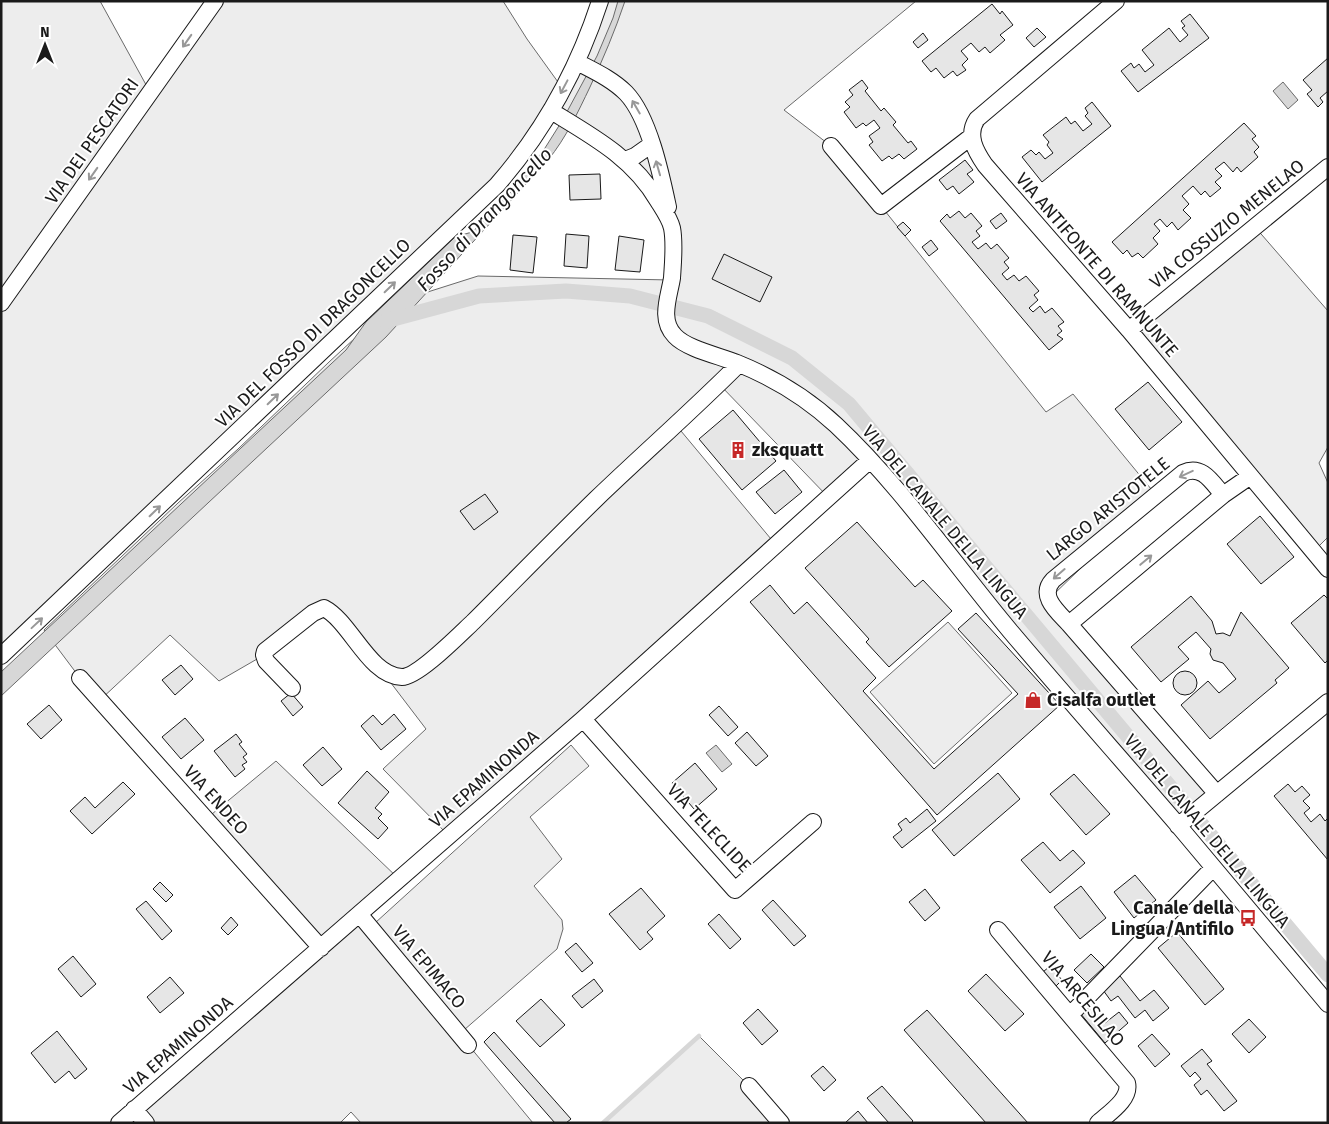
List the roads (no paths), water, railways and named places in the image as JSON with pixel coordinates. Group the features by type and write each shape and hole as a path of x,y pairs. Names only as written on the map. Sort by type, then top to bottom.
{"street":[{"name":"VIA DEI PESCATORI","path":"1,304 215,1"},
{"name":"VIA DEL FOSSO DI DRAGONCELLO","path":"1,656 497,185 553,113 579,63 600,1"},
{"path":"831,146 881,206 972,136 973,126 980,116 1116,1"},
{"name":"VIA DEL CANALE DELLA LINGUA","path":"579,63 607,78 632,100 652,144 672,226 671,280 666,313 668,326 674,335 682,342 772,378 800,396 834,424 870,460 1018,641 1182,824 1213,868 1328,1004"},
{"path":"553,113 582,129 625,160 652,190 672,226"},
{"name":"VIA ANTIFONTE DI RAMNUNTE","path":"972,136 977,152 985,165 1129,330 1249,477 1328,569"},
{"path":"625,160 635,156 652,144"},
{"name":"VIA COSSUZIO MENELAO","path":"1129,330 1328,167"},
{"path":"292,688 266,661 265,651 313,613 324,608 341,624 378,666 388,673 404,677 424,666 458,636 596,499 740,364"},
{"name":"VIA EPAMINONDA","path":"119,1123 583,719 870,460"},
{"name":"LARGO ARISTOTELE","path":"1069,624 1051,603 1047,592 1050,582 1060,573 1185,472 1194,470 1202,472 1223,495"},
{"path":"1211,799 1069,624 1223,495 1249,477"},
{"name":"VIA ENDEO","path":"80,678 321,948"},
{"path":"1182,824 1328,702"},
{"name":"VIA TELECLIDE","path":"583,719 735,890 814,822"},
{"path":"1070,1015 1213,868"},
{"name":"VIA EPIMACO","path":"360,914 468,1046"},
{"name":"VIA ARCESILAO","path":"998,930 1126,1080 1129,1089 1124,1098 1098,1123"},
{"path":"748,1086 780,1123"},
{"path":"134,1109 146,1123"}],"waterway":[{"path":"386,321 479,296 566,291 630,296 708,316 792,358 849,404 1328,975"},
{"path":"603,1123 699,1036"}],"place":[{"name":"zksquatt","path":"738,450"},
{"name":"Cisalfa outlet","path":"1033,700"},
{"name":"Canale della Lingua/Antifilo","path":"1248,918"}],"water label":[{"name":"Fosso di Drangoncello","path":"484,219"}]}
